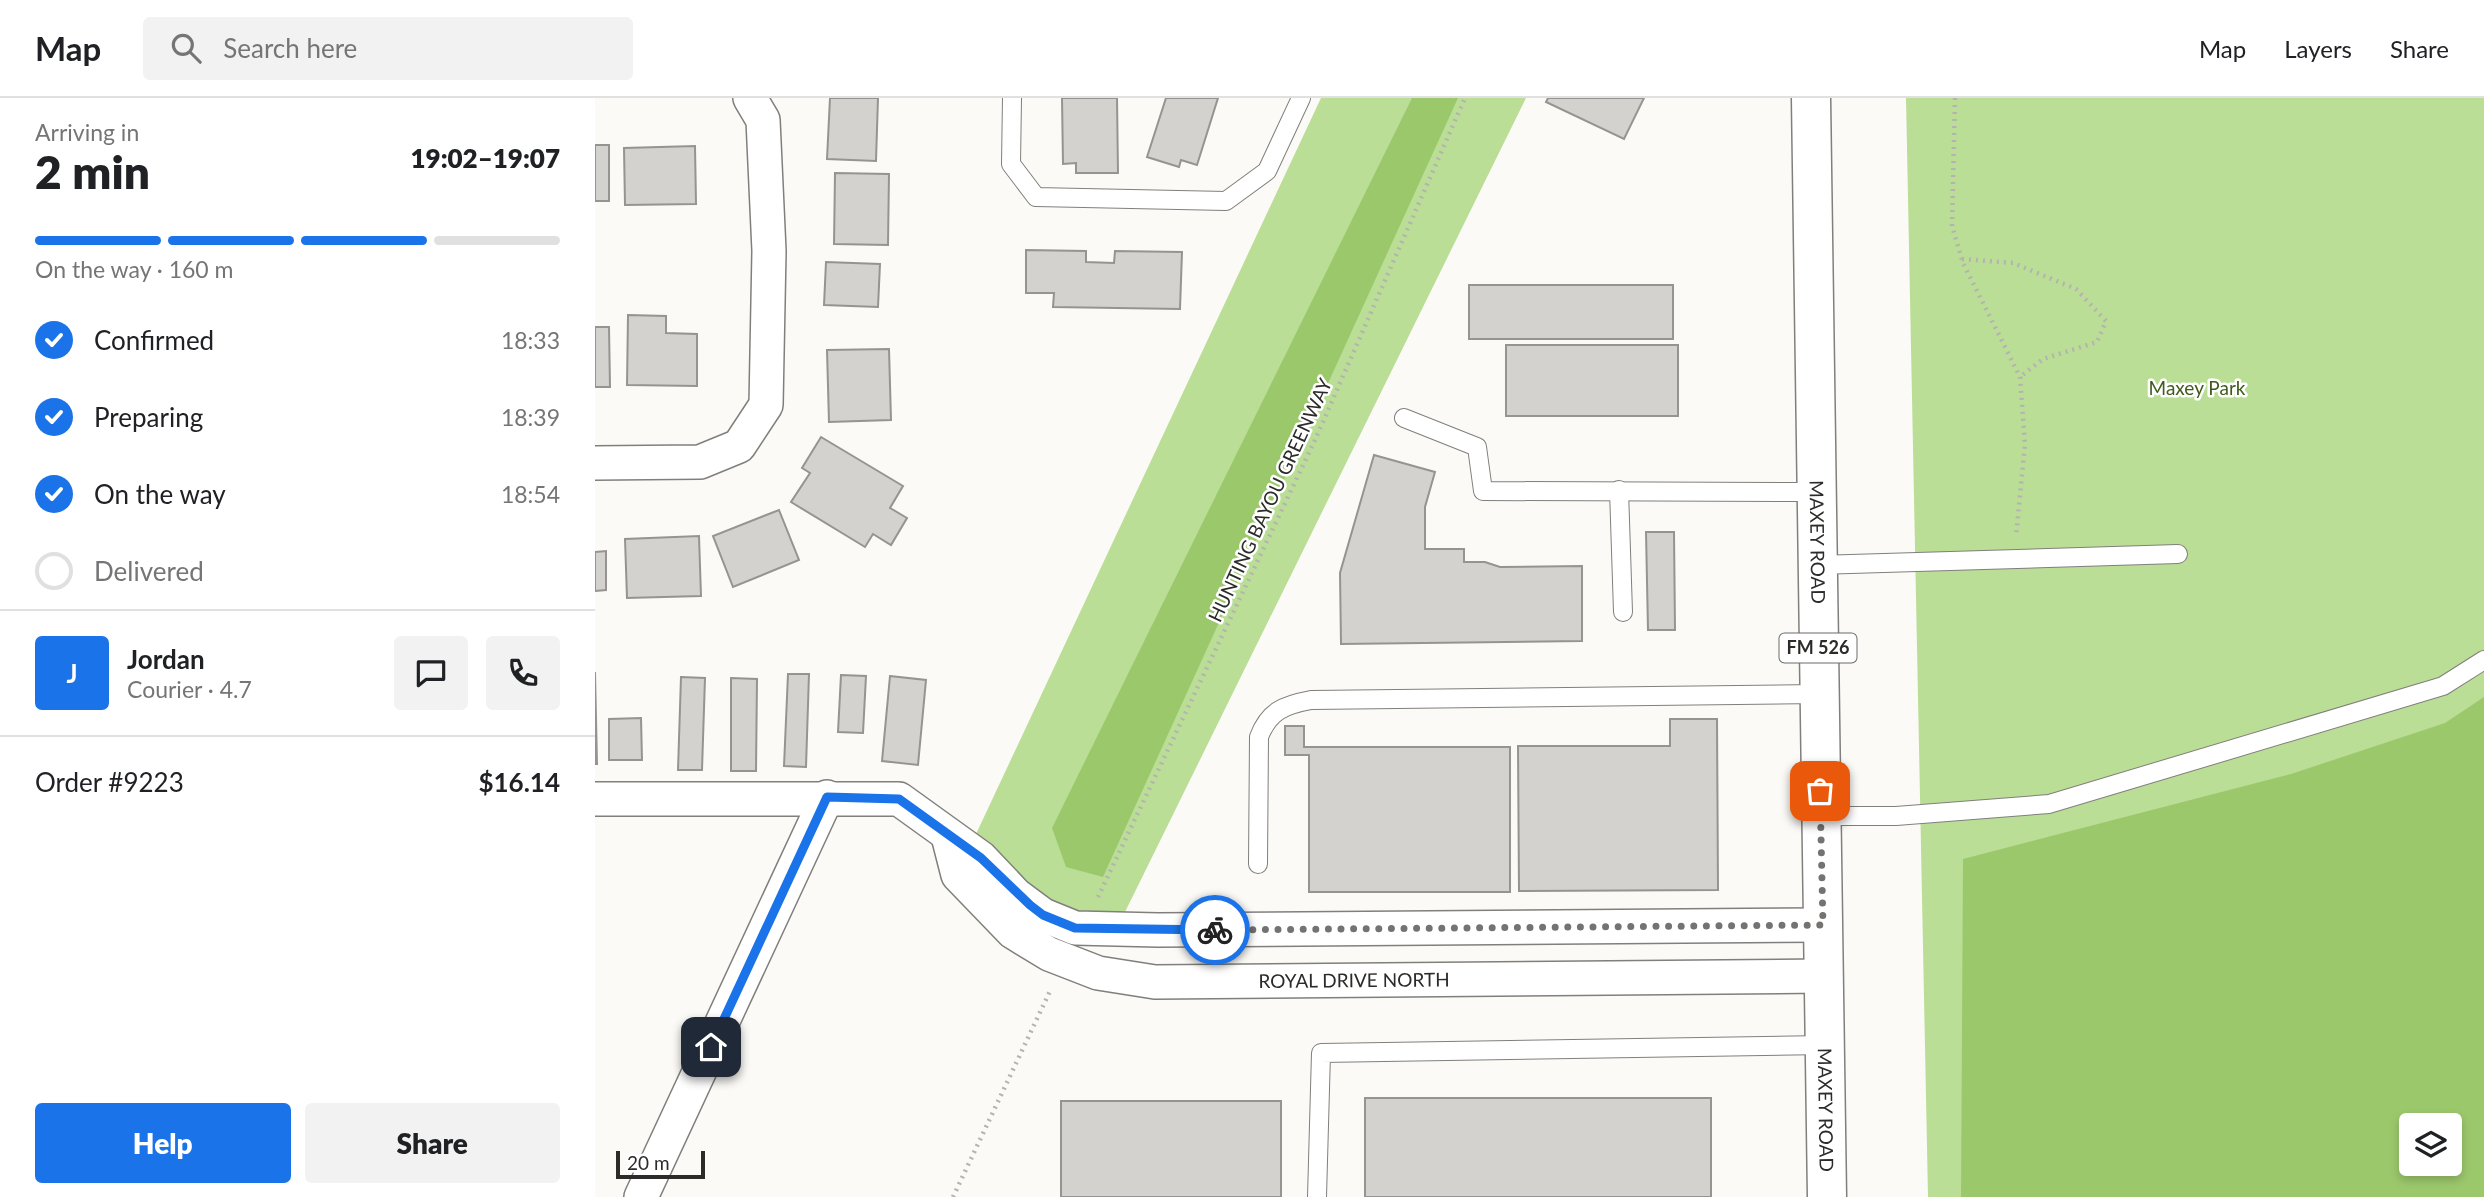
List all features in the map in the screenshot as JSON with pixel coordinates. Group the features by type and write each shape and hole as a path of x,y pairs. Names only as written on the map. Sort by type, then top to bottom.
{"main road":[{"name":"MAXEY ROAD","path":"1811,98 1827,1197"}],"street":[{"path":"595,463 701,462 739,446 766,405 769,251 767,182 763,120 750,98"},
{"path":"641,1197 827,797"},
{"path":"595,799 899,799 981,858 1016,895 1043,915 1075,928 1158,930 1823,925"},
{"name":"ROYAL DRIVE NORTH","path":"948,836 958,874 1013,932 1049,954 1098,973 1155,982 1824,976"},
{"path":"1469,928 1469,978"}],"lane":[{"path":"1012,98 1011,164 1036,197 1226,201 1267,170 1301,98"},
{"path":"1404,418 1477,447 1483,491 1816,492"},
{"path":"1619,490 1623,612"},
{"path":"1817,565 2178,554"},
{"path":"1821,816 1896,816 2049,804 2443,686 2484,660"},
{"path":"1258,864 1259,737 1266,719 1283,705 1311,700 1819,694"},
{"path":"1317,1197 1321,1052 1825,1045"}],"path":[{"name":"HUNTING BAYOU GREENWAY","path":"1093,910 1315,440 1465,98"},
{"path":"1955,98 1952,226 1961,258 2020,377 2025,444 2016,524 2016,559"},
{"path":"1961,258 2013,264 2076,289 2106,321 2097,342 2043,359 2020,377"},
{"path":"953,1197 1057,977"}],"green space":[{"path":"1321,98 1526,98 1125,912 1073,913 1027,888 976,834"},
{"path":"1412,98 1458,98 1103,877 1066,867 1052,828"},
{"name":"Maxey Park","path":"1906,98 2484,98 2484,1197 1928,1197"},
{"path":"2484,697 2484,1197 1961,1197 1963,859 2291,774 2445,723"}],"building":[{"path":"830,98 878,98 876,161 827,159"},
{"path":"1062,98 1117,98 1118,173 1076,173 1076,163 1063,164"},
{"path":"1166,98 1218,98 1197,165 1181,160 1179,167 1147,157"},
{"path":"1548,98 1644,98 1624,139 1546,102"},
{"path":"595,145 609,145 609,201 595,201"},
{"path":"695,146 696,204 625,205 624,148"},
{"path":"835,173 889,174 888,245 834,244"},
{"path":"1026,250 1086,251 1086,262 1114,263 1115,251 1182,252 1180,309 1053,307 1054,293 1026,293"},
{"path":"826,262 880,264 878,307 824,305"},
{"path":"1469,285 1673,285 1673,339 1469,339"},
{"path":"628,315 666,316 666,333 697,334 697,386 627,385"},
{"path":"595,327 609,327 610,387 595,387"},
{"path":"1506,345 1678,345 1678,416 1506,416"},
{"path":"889,349 891,420 829,422 827,350"},
{"path":"821,437 903,486 890,508 907,518 891,545 873,534 865,547 791,502 810,473 802,468"},
{"path":"1374,455 1435,472 1425,507 1425,549 1464,549 1464,562 1485,562 1500,567 1582,566 1582,641 1341,644 1340,573"},
{"path":"779,510 799,560 733,587 713,536"},
{"path":"1646,532 1674,532 1675,630 1648,630"},
{"path":"699,536 701,596 627,598 625,539"},
{"path":"606,551 606,590 595,591 595,552"},
{"path":"595,672 597,764 595,764"},
{"path":"788,674 809,674 806,767 784,766"},
{"path":"841,675 866,676 863,733 838,732"},
{"path":"890,676 926,680 918,765 882,761"},
{"path":"681,677 705,678 702,770 678,770"},
{"path":"731,678 757,679 756,771 731,771"},
{"path":"641,718 642,760 609,760 609,719"},
{"path":"1670,719 1717,719 1718,890 1519,891 1518,746 1670,746"},
{"path":"1285,726 1304,726 1304,747 1510,747 1510,892 1309,892 1309,755 1285,755"},
{"path":"1365,1098 1711,1098 1711,1197 1365,1197"},
{"path":"1061,1101 1281,1101 1281,1197 1061,1197"}],"way so far":[{"path":"1215,930 1823,925 1820,791"}],"route":[{"path":"711,1047 827,797 899,799 981,858 1016,895 1043,915 1075,928 1215,930"}]}
